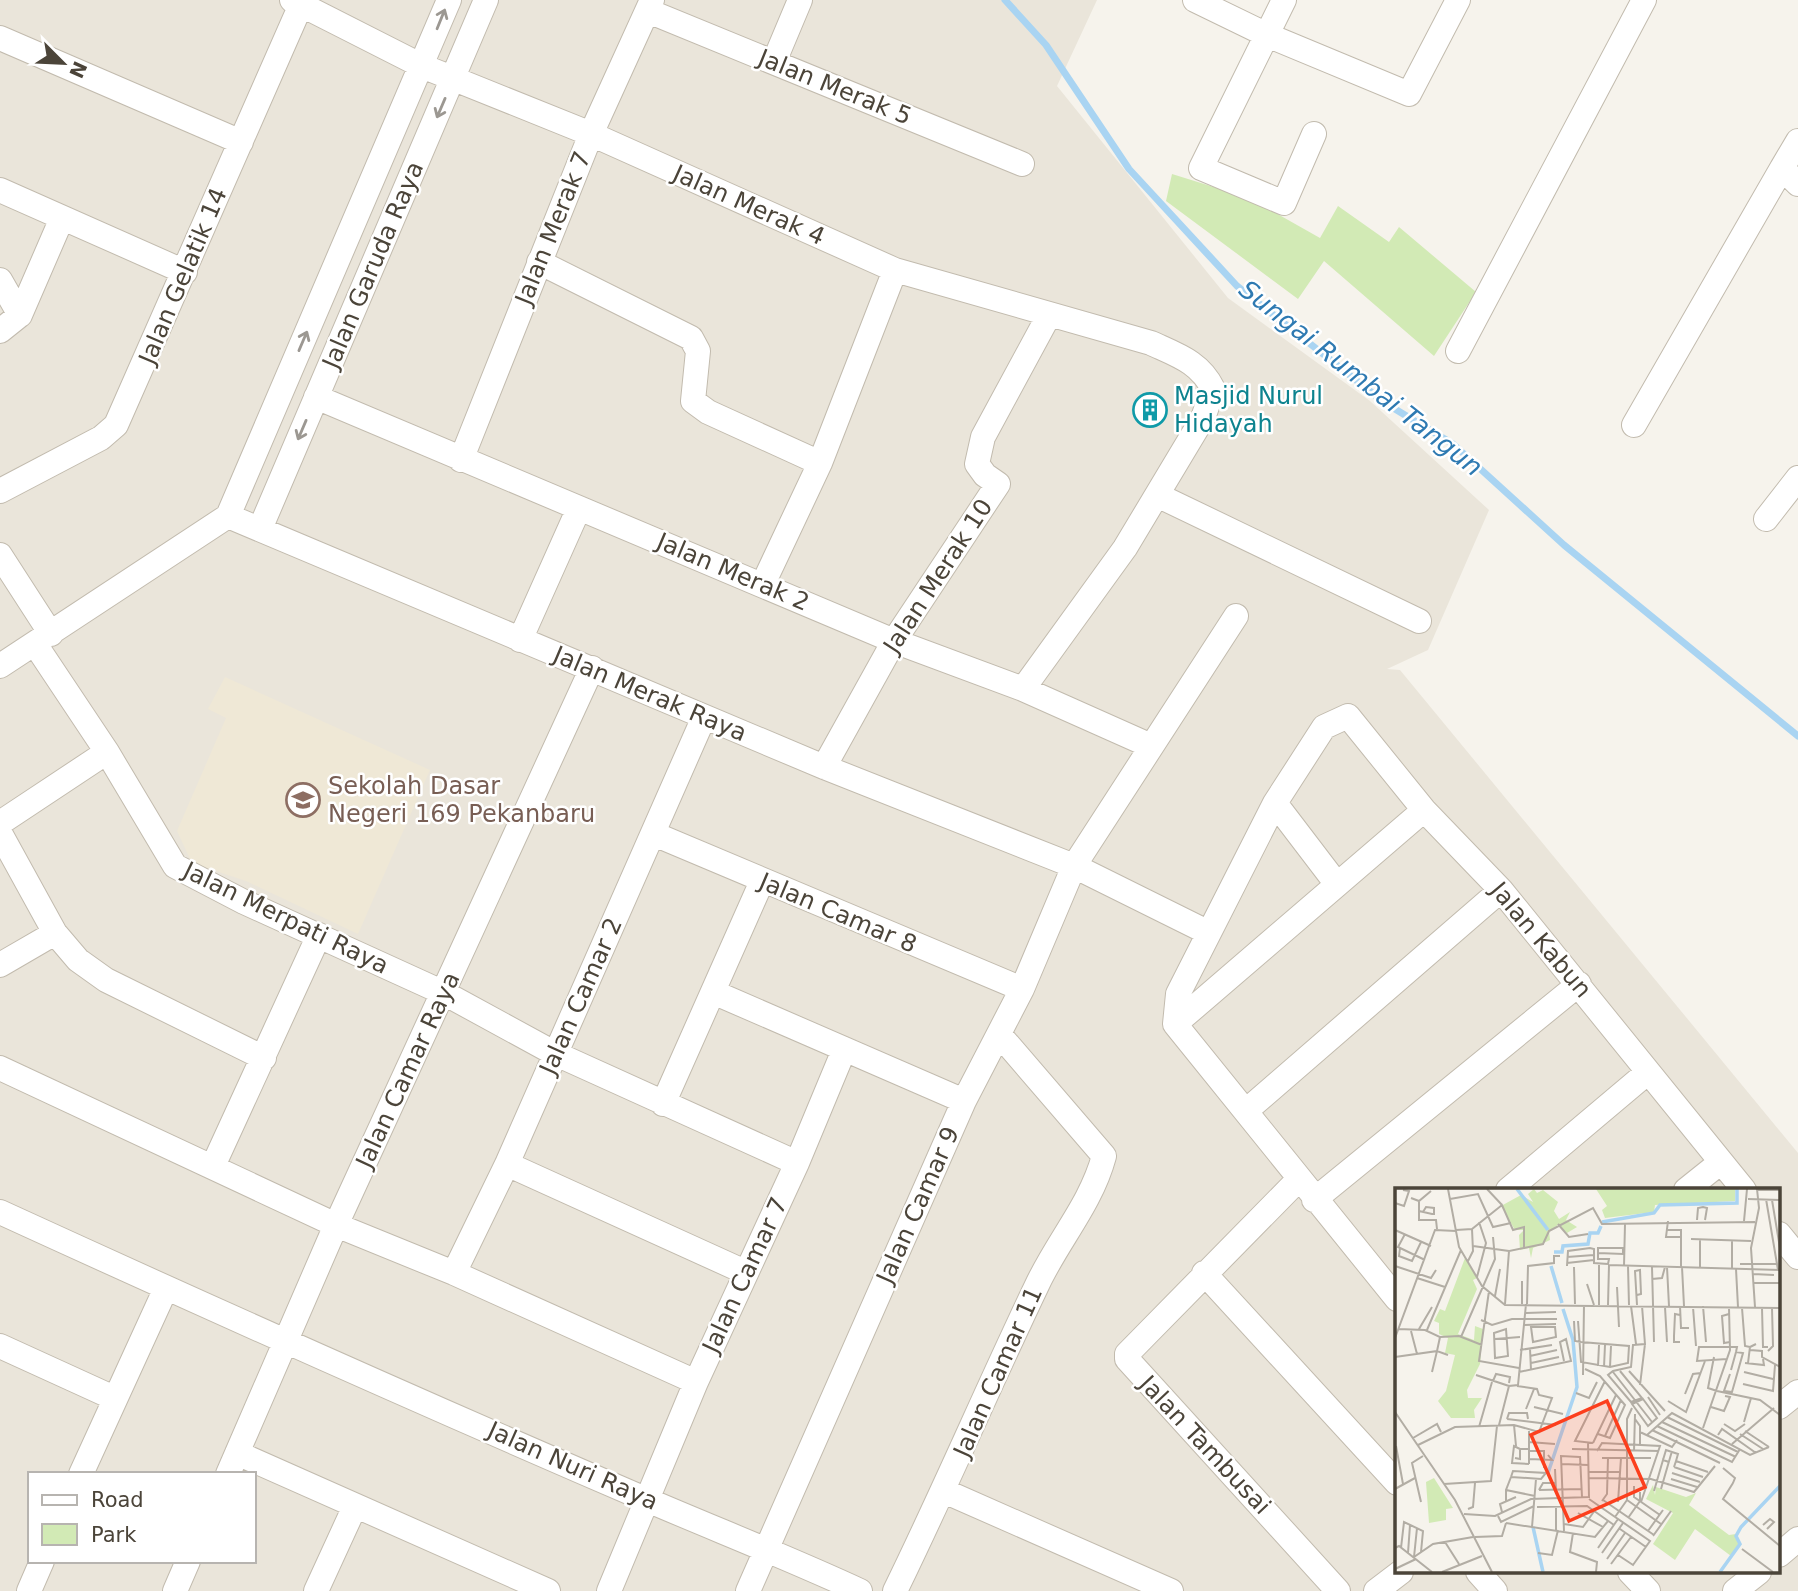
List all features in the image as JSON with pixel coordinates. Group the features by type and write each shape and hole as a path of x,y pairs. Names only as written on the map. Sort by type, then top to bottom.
{"street":[{"name":"Jalan Garuda Raya","path":"228,516 449,0"},
{"name":"Jalan Garuda Raya","path":"260,529 486,0"},
{"path":"774,62 800,0"},
{"path":"1195,0 1267,35 1409,94 1458,0"},
{"path":"1284,0 1201,168 1284,203 1314,134"},
{"path":"1458,351 1644,0"},
{"name":"Jalan Merak 4","path":"298,1 422,66 591,134 895,271 1151,344 1191,362 1206,374 1213,388 1203,418 1157,495"},
{"name":"Jalan Gelatik 14","path":"0,491 101,438 116,425 241,142 298,1"},
{"name":"Jalan Merak 5","path":"650,5 774,62 1022,164"},
{"name":"Jalan Merak 7","path":"461,460 591,134 650,5"},
{"path":"0,38 241,142"},
{"path":"1634,425 1790,176 1798,141"},
{"path":"0,190 185,272"},
{"path":"0,331 20,315 62,218"},
{"path":"538,262 691,338 698,351 693,401 708,412 820,463"},
{"path":"763,584 820,463 895,271"},
{"path":"0,280 20,315"},
{"name":"Jalan Merak 10","path":"824,767 894,641 998,484 985,475 977,464 983,437 1049,315"},
{"name":"Jalan Merak 2","path":"316,397 894,641 1023,689 1152,746"},
{"path":"1766,519 1798,478"},
{"path":"1023,689 1125,548 1157,495 1419,621"},
{"path":"520,640 579,508"},
{"path":"0,666 228,516"},
{"name":"Jalan Merak Raya","path":"228,516 824,767 1074,866 1207,932"},
{"name":"Jalan Merpati Raya","path":"0,555 43,639 175,866 444,993 554,1053 797,1163"},
{"name":"Jalan Camar 9","path":"748,1591 964,1101 1022,989 1074,866 1236,616"},
{"name":"Jalan Camar Raya","path":"233,1463 336,1225 592,668"},
{"name":"Jalan Kabun","path":"1275,803 1324,727 1348,716 1424,810 1502,890 1742,1188"},
{"name":"Jalan Camar 2","path":"454,1273 507,1164 704,717"},
{"path":"0,823 107,752"},
{"path":"1336,883 1275,803 1207,932 1178,994 1175,1024 1247,1110 1314,1200 1395,1291"},
{"path":"1175,1024 1424,810"},
{"path":"0,833 55,933 78,960 106,980 264,1058"},
{"name":"Jalan Camar 8","path":"654,834 1022,989"},
{"path":"663,1104 762,881"},
{"path":"1247,1110 1502,890"},
{"path":"0,965 55,933"},
{"path":"212,1166 319,935"},
{"path":"1314,1200 1579,984"},
{"path":"713,992 964,1101"},
{"name":"Jalan Camar 11","path":"895,1591 944,1491 1039,1280 1092,1193 1104,1156 999,1034"},
{"name":"Jalan Camar 7","path":"609,1591 696,1382 744,1272 797,1163 844,1050"},
{"path":"0,1068 336,1225 454,1273 696,1382"},
{"path":"1510,1188 1648,1072"},
{"path":"1688,1188 1721,1162"},
{"path":"507,1164 744,1272"},
{"name":"Jalan Tambusai","path":"1299,1179 1204,1273 1127,1354 1127,1359 1338,1591"},
{"name":"Jalan Nuri Raya","path":"0,1212 166,1288 648,1500 766,1547 860,1591"},
{"path":"1204,1273 1395,1481"},
{"path":"82,1472 166,1288"},
{"path":"2,1353 114,1398"},
{"path":"1780,1406 1798,1392"},
{"path":"233,1463 355,1506 548,1591"},
{"path":"944,1491 1171,1591"},
{"path":"316,1591 355,1506"},
{"path":"1780,1554 1798,1539"},
{"path":"29,1591 42,1563"},
{"path":"175,1591 187,1563"},
{"path":"1376,1591 1398,1574"},
{"path":"1480,1574 1495,1591"},
{"path":"1632,1574 1648,1591"},
{"path":"1735,1591 1756,1574"}],"shaded area":[{"path":"0,0 1097,0 1057,86 1228,298 1370,401 1489,510 1428,650 1387,669 1400,670 1798,1153 1798,1591 0,1591"},
{"name":"Sekolah Dasar Negeri 169 Pekanbaru","path":"225,677 430,770 358,934 246,881 192,863 177,831 226,718 208,709"}],"green space":[{"path":"1172,174 1249,198 1320,238 1338,206 1389,242 1399,227 1476,292 1434,356 1324,261 1298,299 1166,201"}],"waterway":[{"name":"Sungai Rumbai Tangun","path":"1005,0 1046,45 1129,169 1237,286 1385,403 1453,444 1564,545 1798,736"}],"place":[{"name":"Masjid Nurul Hidayah","path":"1150,410"},
{"name":"Sekolah Dasar Negeri 169 Pekanbaru","path":"303,800"}]}
